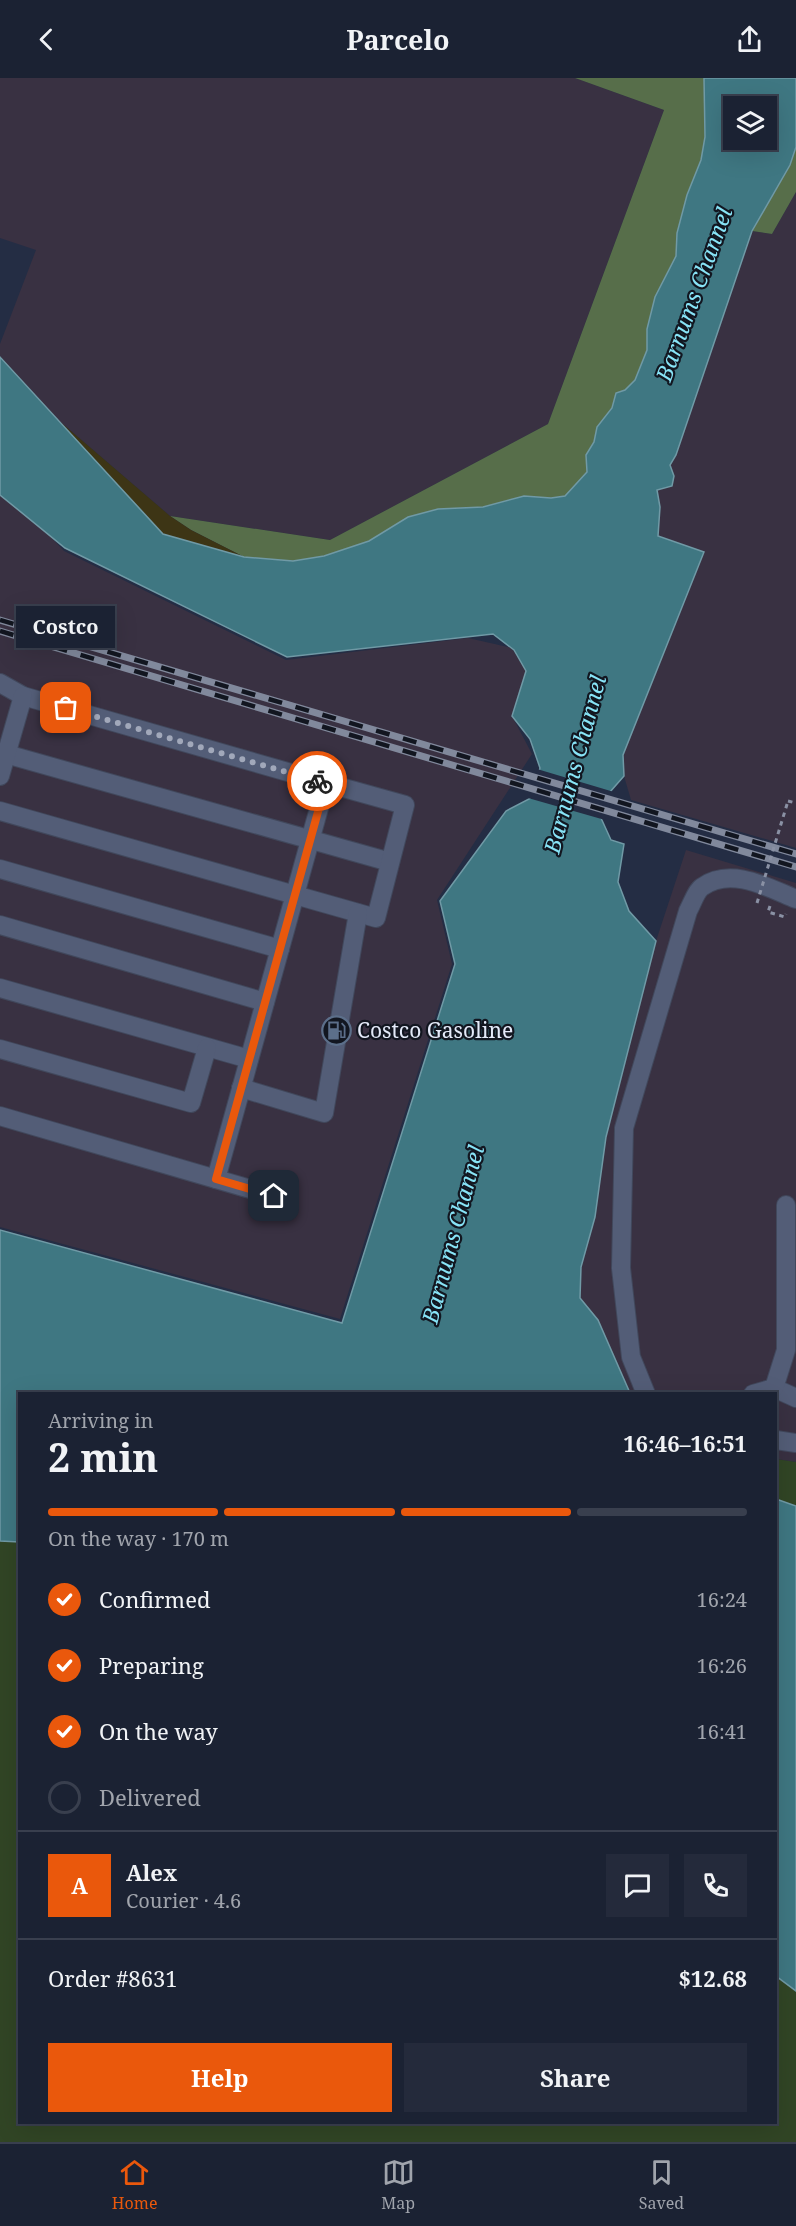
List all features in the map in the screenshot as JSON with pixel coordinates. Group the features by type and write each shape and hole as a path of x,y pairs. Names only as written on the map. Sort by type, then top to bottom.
{"street":[{"path":"0,683 23,696 405,805 376,918 0,811"},
{"path":"0,776 23,696"},
{"path":"6,754 390,862"},
{"path":"216,1179 326,783"},
{"path":"0,869 280,949"},
{"path":"645,1392 631,1357 621,1268 624,1128 688,911 701,887 716,881 744,878 796,899"},
{"path":"241,1088 324,1113 358,913"},
{"path":"0,925 265,1002"},
{"path":"0,988 249,1059"},
{"path":"0,1049 191,1103 207,1047"},
{"path":"0,1116 274,1196"},
{"path":"774,1388 786,1350 786,1205"},
{"path":"760,1392 774,1388 796,1398"},
{"path":"777,1440 796,1443"}],"path":[{"path":"757,903 788,801 796,803"}],"shaded area":[{"path":"0,78 575,78 664,110 548,424 330,540 170,516 57,419 0,357 0,344 36,250 0,238"},
{"path":"575,78 704,78 705,137 701,160 687,195 677,233 676,256 655,297 647,329 647,350 635,380 625,390 616,393 612,408 597,427 594,442 586,455 587,472 566,496 551,498 524,496 483,507 438,509 408,517 369,541 324,556 293,561 244,557 191,530 170,516 330,540 548,424 664,110"},
{"path":"796,147 796,192 772,234 752,231 790,165"},
{"path":"796,192 796,848 631,800 624,776 623,755 704,552 658,536 660,507 657,490 674,476 670,465 676,455 752,231 772,234"},
{"path":"0,483 64,551 286,660 468,638 512,648 526,671 512,716 532,754 437,900 452,964 340,1319 0,1227"},
{"path":"686,850 796,883 796,1462 777,1459 777,1392 630,1392 598,1320 580,1298 581,1267 595,1217 606,1137 656,941"},
{"path":"777,1459 796,1462 796,1506 777,1499"},
{"path":"0,1541 18,1542 18,2124 777,2124 777,1977 796,1991 796,2142 0,2142"}],"sand":[{"path":"57,419 170,516 191,530 244,557 163,534"}],"water":[{"name":"Barnums Channel","path":"704,78 796,78 796,147 790,165 752,231 676,455 670,465 674,476 672,486 657,490 660,507 658,536 704,552 623,755 624,776 610,792 601,818 611,840 624,844 618,882 629,911 656,941 606,1137 595,1217 581,1267 580,1298 598,1320 630,1392 18,1392 18,1542 0,1541 0,1230 342,1323 455,964 440,901 506,811 531,798 540,768 530,739 512,716 526,671 514,650 493,634 287,657 65,548 0,495 0,357 163,534 244,557 293,561 324,556 369,541 408,517 438,509 483,507 524,496 551,498 565,496 587,472 586,455 594,442 597,427 612,408 616,393 625,390 635,380 647,350 647,329 655,297 676,256 677,233 687,195 701,160 705,137"},
{"path":"777,1499 796,1506 796,1991 777,1977"}],"pier":[{"path":"537,769 614,792 605,820 528,798"}],"railway":[{"path":"0,620 796,854"},
{"path":"0,631 796,867"}],"way so far":[{"path":"66,708 317,781"}],"place":[{"name":"Costco","path":"66,708"},
{"name":"Costco Gasoline","path":"336,1030"}],"route":[{"path":"274,1196 216,1179 326,783 317,781"}]}
